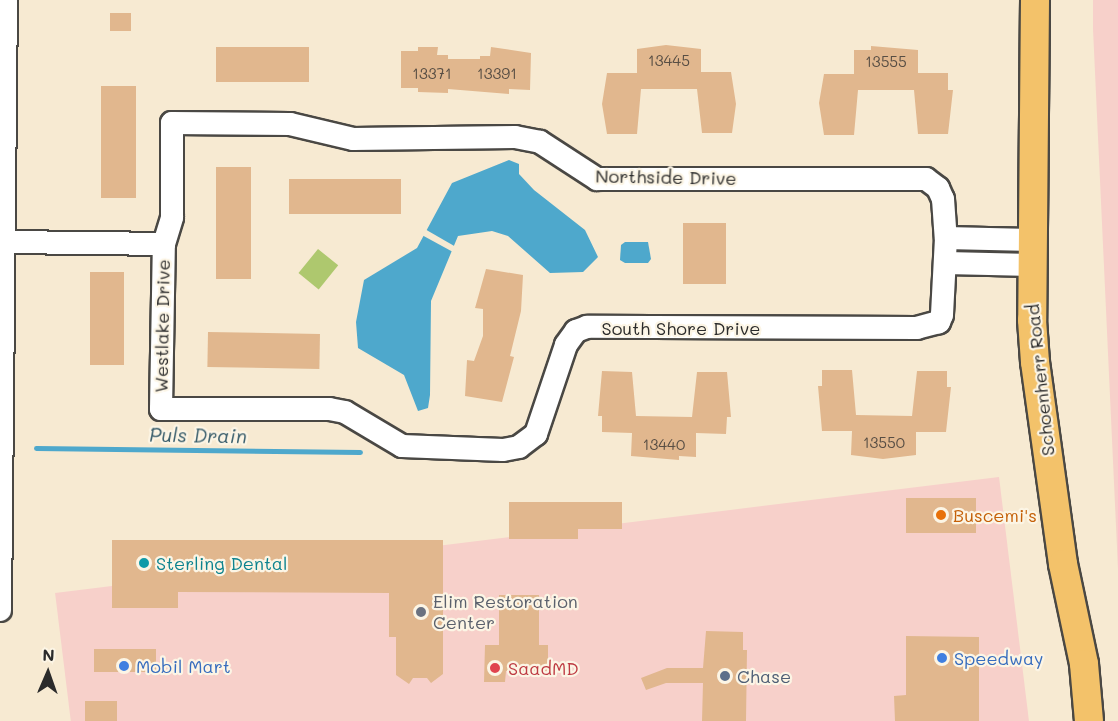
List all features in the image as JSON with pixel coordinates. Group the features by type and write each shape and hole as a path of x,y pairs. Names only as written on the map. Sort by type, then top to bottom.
{"main road":[{"name":"Schoenherr Road","path":"1035,0 1032,253 1039,400 1063,564 1084,664 1089,721"}],"street":[{"path":"0,610 6,0"},
{"name":"Westlake Drive","path":"161,409 164,244 172,217 172,123"},
{"name":"Northside Drive","path":"172,123 290,124 353,139 515,137 540,142 597,179 926,179 938,188 944,199 946,251"},
{"name":"Westlake Drive","path":"5,242 164,244"},
{"path":"946,251 1032,253"},
{"name":"South Shore Drive","path":"161,409 329,409 345,412 402,446 503,450 519,447 536,434 566,345 576,331 587,327 917,328 939,322 942,315 946,251"}],"shaded area":[{"path":"1093,0 1118,0 1118,569 1093,29"},
{"path":"999,477 1029,721 71,721 55,593"}],"green space":[{"path":"318,249 338,265 319,289 298,273"}],"water":[{"path":"509,160 519,164 519,174 534,190 585,230 598,257 583,272 550,273 508,236 492,231 458,236 431,301 430,395 428,408 418,411 404,375 358,348 356,322 364,280 417,248 452,183"},
{"path":"625,242 648,242 651,259 648,263 625,263 620,260 621,245"}],"pier":[{"path":"423,228 456,247 453,252 420,234"}],"building":[{"path":"110,13 131,13 131,31 110,31"},
{"path":"666,45 701,49 701,72 731,72 736,104 732,133 702,133 697,89 641,89 637,134 607,134 602,104 607,73 637,73 637,49"},
{"path":"871,46 918,50 918,73 948,73 948,90 953,90 948,134 918,134 914,90 858,90 854,135 824,135 819,103 824,74 854,74 854,50 871,50"},
{"path":"216,47 309,47 309,82 216,82"},
{"path":"418,47 438,47 437,55 448,55 448,59 480,59 480,56 490,56 491,47 531,53 530,90 509,89 509,94 448,89 448,93 418,92 418,88 401,88 401,51 418,51"},
{"path":"101,86 136,86 136,198 101,198"},
{"path":"216,167 251,167 251,279 216,279"},
{"path":"289,179 401,179 401,214 289,214"},
{"path":"683,223 726,223 726,284 683,284"},
{"path":"486,269 523,275 521,311 510,356 514,357 502,402 465,396 467,360 474,361 483,336 483,309 475,308"},
{"path":"90,272 124,272 124,365 90,365"},
{"path":"208,332 320,334 319,369 207,367"},
{"path":"822,370 852,370 856,415 912,416 917,371 947,371 947,387 951,387 946,432 916,432 916,455 883,459 851,455 852,431 822,431 818,386 822,386"},
{"path":"602,371 632,372 636,416 692,417 697,372 727,372 731,417 727,417 726,434 696,433 696,457 679,456 679,460 631,456 632,433 602,432 602,416 598,416"},
{"name":"Buscemi's","path":"906,498 976,498 976,533 906,533"},
{"path":"509,502 622,502 622,529 578,529 578,539 509,539"},
{"path":"112,540 443,540 443,674 431,683 427,678 413,678 409,684 396,675 396,637 389,637 389,593 178,592 178,608 112,608"},
{"path":"499,595 539,595 539,645 548,645 548,671 506,671 505,682 484,682 485,645 499,645"},
{"name":"Chase","path":"706,631 743,632 743,650 747,650 746,721 702,721 703,683 666,683 646,690 641,678 667,668 703,668"},
{"path":"906,636 979,637 979,721 895,721 894,696 906,695"},
{"name":"Mobil Mart","path":"94,649 156,649 156,672 94,672"},
{"path":"85,701 117,701 117,721 85,721"}],"waterway":[{"name":"Puls Drain","path":"36,448 360,452"}],"place":[{"name":"Buscemi's","path":"941,515"},
{"name":"Sterling Dental","path":"144,563"},
{"name":"Elim Restoration Center","path":"421,612"},
{"name":"Speedway","path":"942,658"},
{"name":"Mobil Mart","path":"124,666"},
{"name":"SaadMD","path":"495,668"},
{"name":"Chase","path":"725,676"}]}
